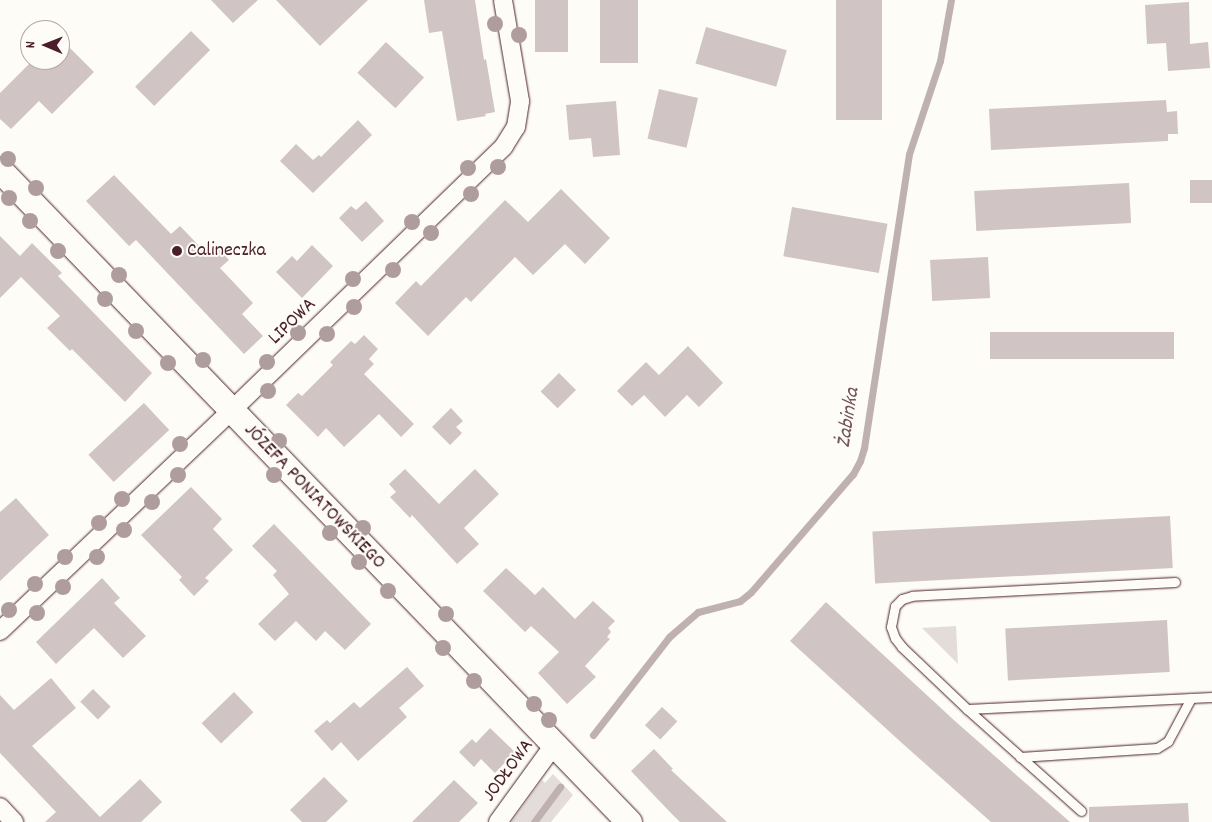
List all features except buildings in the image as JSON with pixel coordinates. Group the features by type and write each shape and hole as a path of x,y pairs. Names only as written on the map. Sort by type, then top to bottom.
{"street":[{"name":"LIPOWA","path":"0,631 496,155 511,137 519,115 520,94 503,0"},
{"name":"JÓZEFA PONIATOWSKIEGO","path":"0,170 628,822"},
{"name":"JODŁOWA","path":"498,822 554,746"},
{"path":"0,807 14,822"}],"lane":[{"path":"1081,811 967,709 895,638 891,627 895,606 902,598 1175,582"},
{"path":"967,709 1212,697"},
{"path":"1020,757 1157,748 1168,741 1191,698"}],"shaded area":[{"path":"956,626 958,664 922,628"},
{"path":"553,774 573,795 551,822 511,822 542,780 545,783"}],"waterway":[{"name":"Żabinka","path":"593,735 669,637 698,612 740,601 751,592 853,474 860,461 864,448 909,154 940,61 951,0"},
{"name":"Żabinka","path":"534,822 560,787"}],"place":[{"name":"Calineczka","path":"177,251"}]}
